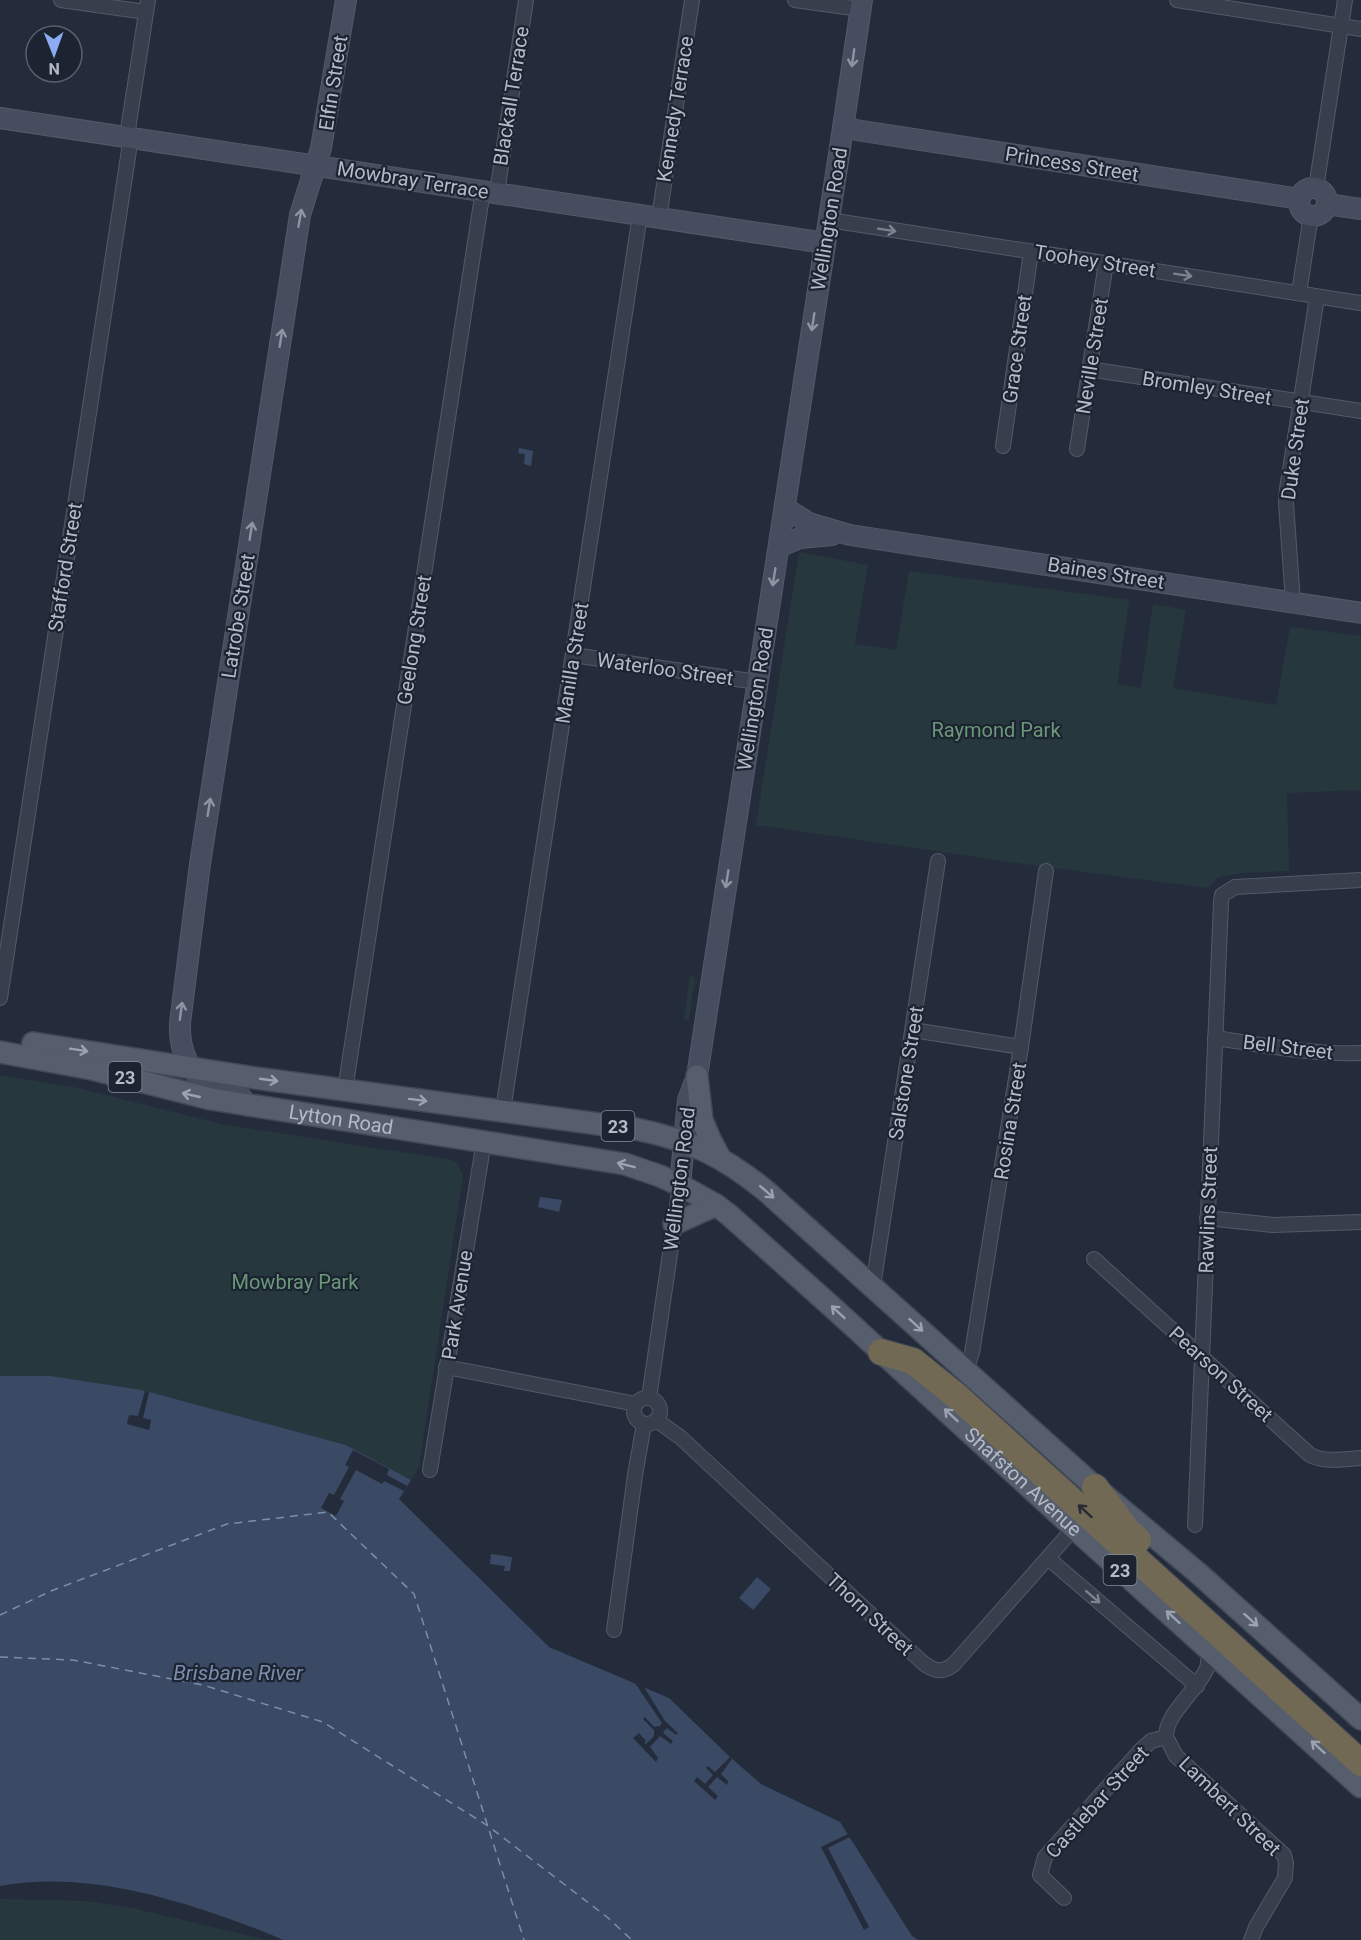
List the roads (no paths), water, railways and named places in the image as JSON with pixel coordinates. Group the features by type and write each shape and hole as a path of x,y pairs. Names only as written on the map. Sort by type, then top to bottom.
{"highway":[{"path":"880,1352 913,1361 959,1398 1361,1763"},
{"path":"1095,1487 1128,1532 1361,1741"}],"main road":[{"name":"Elfin Street","path":"316,165 325,130 346,0"},
{"name":"Wellington Road","path":"680,1185 688,1100 698,1076 861,4"},
{"name":"Mowbray Terrace","path":"0,118 825,243"},
{"name":"Princess Street","path":"843,128 1309,201"},
{"name":"Latrobe Street","path":"190,1068 182,1046 180,1023 200,864 300,214 316,165"},
{"path":"1309,201 1320,189 1326,196 1327,204 1361,209"},
{"name":"Baines Street","path":"785,508 809,523 850,535 1361,613"},
{"name":"Baines Street","path":"779,547 806,537 850,535"},
{"name":"Lytton Road","path":"0,1038 190,1068 636,1129 684,1141"},
{"name":"Lytton Road","path":"0,1052 83,1067 186,1094 249,1106 625,1164 680,1185"},
{"path":"190,1068 210,1084 234,1090 249,1106"},
{"path":"698,1076 704,1124 720,1158"},
{"name":"23","path":"684,1141 740,1170 766,1191 1095,1487 1198,1572 1361,1719"},
{"name":"Shafston Avenue","path":"680,1185 716,1205 745,1228 1361,1787"},
{"path":"674,1224 716,1205"}],"street":[{"path":"61,0 147,6"},
{"name":"Blackall Terrace","path":"490,192 526,0"},
{"name":"Kennedy Terrace","path":"650,216 692,0"},
{"path":"795,0 861,4"},
{"path":"1177,0 1361,29"},
{"path":"1299,293 1309,201 1345,0"},
{"name":"Stafford Street","path":"0,998 147,6"},
{"name":"Geelong Street","path":"345,1090 490,192"},
{"name":"Manilla Street","path":"503,1110 573,655 650,216"},
{"name":"Toohey Street","path":"829,220 1361,303"},
{"name":"Grace Street","path":"1003,446 1032,252"},
{"name":"Neville Street","path":"1077,449 1106,262"},
{"name":"Duke Street","path":"1293,602 1286,503 1317,297"},
{"name":"Bromley Street","path":"1089,369 1361,411"},
{"name":"Waterloo Street","path":"573,655 757,682"},
{"name":"Salstone Street","path":"873,1286 938,861"},
{"name":"Rosina Street","path":"966,1370 972,1353 1021,1047 1046,871"},
{"name":"Rawlins Street","path":"1196,1525 1222,895 1235,886 1361,880"},
{"path":"913,1030 1021,1047"},
{"name":"Bell Street","path":"1215,1038 1303,1051 1361,1053"},
{"name":"Park Avenue","path":"429,1470 484,1141"},
{"name":"Wellington Road","path":"649,1398 680,1185"},
{"path":"1207,1218 1273,1225 1361,1222"},
{"name":"Pearson Street","path":"1094,1259 1310,1455 1328,1460 1361,1458"},
{"path":"446,1366 636,1404"},
{"path":"649,1398 657,1402 660,1408 659,1417 650,1422 638,1420 635,1416 636,1404 649,1398"},
{"path":"614,1630 635,1475 650,1422"},
{"name":"Thorn Street","path":"650,1422 680,1437 930,1668 939,1671 947,1670 1074,1528"},
{"name":"Shafston Avenue","path":"1049,1558 1197,1686"},
{"name":"Castlebar Street","path":"1064,1898 1040,1875 1045,1857 1140,1751 1151,1742 1166,1737 1170,1720 1197,1686 1208,1666 1209,1649"},
{"name":"Lambert Street","path":"1166,1737 1176,1756 1284,1854 1285,1878 1256,1927 1251,1940"}],"water":[{"path":"519,448 533,451 531,466 524,464 525,454 518,453"},
{"path":"540,1197 562,1200 559,1212 538,1207"},
{"name":"Brisbane River","path":"0,1376 51,1376 142,1390 346,1445 411,1480 399,1499 549,1647 669,1698 761,1784 840,1822 912,1936 918,1940 283,1940 172,1900 115,1887 58,1882 29,1882 0,1886"},
{"path":"491,1554 512,1557 510,1571 504,1571 505,1566 490,1564"},
{"path":"757,1577 771,1589 753,1610 739,1598"}],"park label":[{"name":"Raymond Park","path":"996,730"},
{"name":"Mowbray Park","path":"295,1282"}]}
